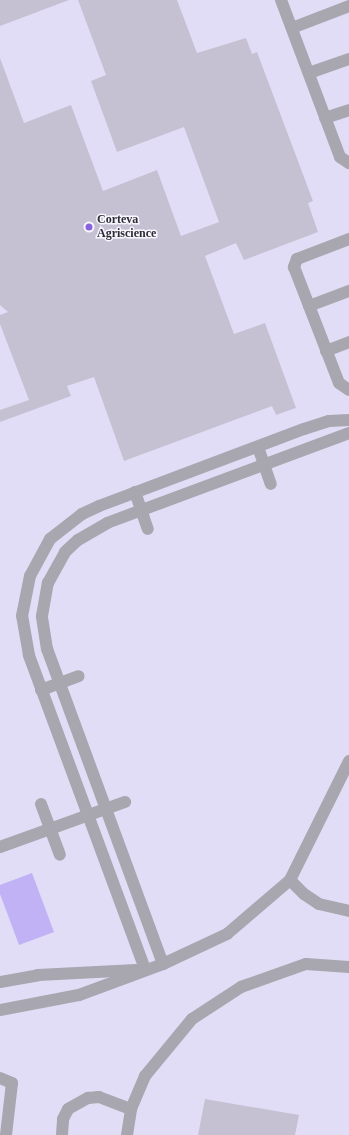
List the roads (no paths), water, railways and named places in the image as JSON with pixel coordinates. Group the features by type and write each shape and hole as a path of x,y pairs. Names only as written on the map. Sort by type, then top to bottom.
{"street":[{"path":"282,0 340,157 349,163"},
{"path":"292,28 349,6"},
{"path":"309,73 349,59"},
{"path":"325,118 349,110"},
{"path":"349,239 294,262 309,306 339,383 349,390"},
{"path":"309,306 349,291"},
{"path":"326,351 349,342"},
{"path":"145,970 41,690 24,635 23,609 30,576 50,540 66,525 99,506 330,421 349,420"},
{"path":"163,964 47,649 42,616 44,599 50,578 65,552 78,540 107,523 349,432"},
{"path":"258,447 271,484"},
{"path":"135,492 148,529"},
{"path":"41,690 79,676"},
{"path":"0,1010 79,995 163,964 227,934 290,880 349,761"},
{"path":"0,847 51,830 125,802"},
{"path":"41,804 60,855"},
{"path":"290,880 304,894 319,904 349,911"},
{"path":"127,1135 131,1109 144,1076 192,1019 241,987 306,964 349,967"},
{"path":"0,982 38,975 145,970"},
{"path":"0,1078 12,1083 6,1135"},
{"path":"62,1135 63,1119 68,1109 88,1098 99,1097 131,1109"}],"place":[{"name":"Corteva Agriscience","path":"89,227"}]}
